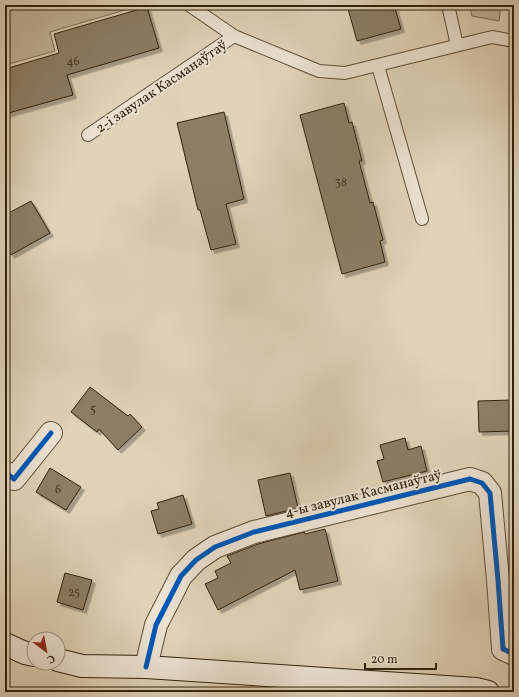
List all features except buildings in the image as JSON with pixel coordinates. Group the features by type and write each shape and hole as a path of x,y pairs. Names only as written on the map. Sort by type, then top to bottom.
{"street":[{"path":"5,472 14,479 51,433"},
{"name":"4-ы завулак Касманаўтаў","path":"146,668 156,625 181,576 196,560 215,547 254,532 470,479 482,483 490,493 503,649 514,654"},
{"path":"5,644 26,653"},
{"path":"66,662 82,666 146,668 476,689 488,692"}],"lane":[{"path":"189,5 234,36 319,71 345,73 492,37 514,41"},
{"path":"448,5 457,45"},
{"name":"2-і завулак Касманаўтаў","path":"88,135 234,36"},
{"path":"378,66 422,219"}],"shaded area":[{"path":"5,5 142,5 50,32 55,51 5,65"},
{"path":"469,5 501,5 499,21 472,16"}],"cycle path":[{"path":"5,472 14,479 51,433"},
{"path":"146,667 156,625 181,576 196,560 215,547 254,532 470,479 482,483 490,493 503,649 514,654"}]}
